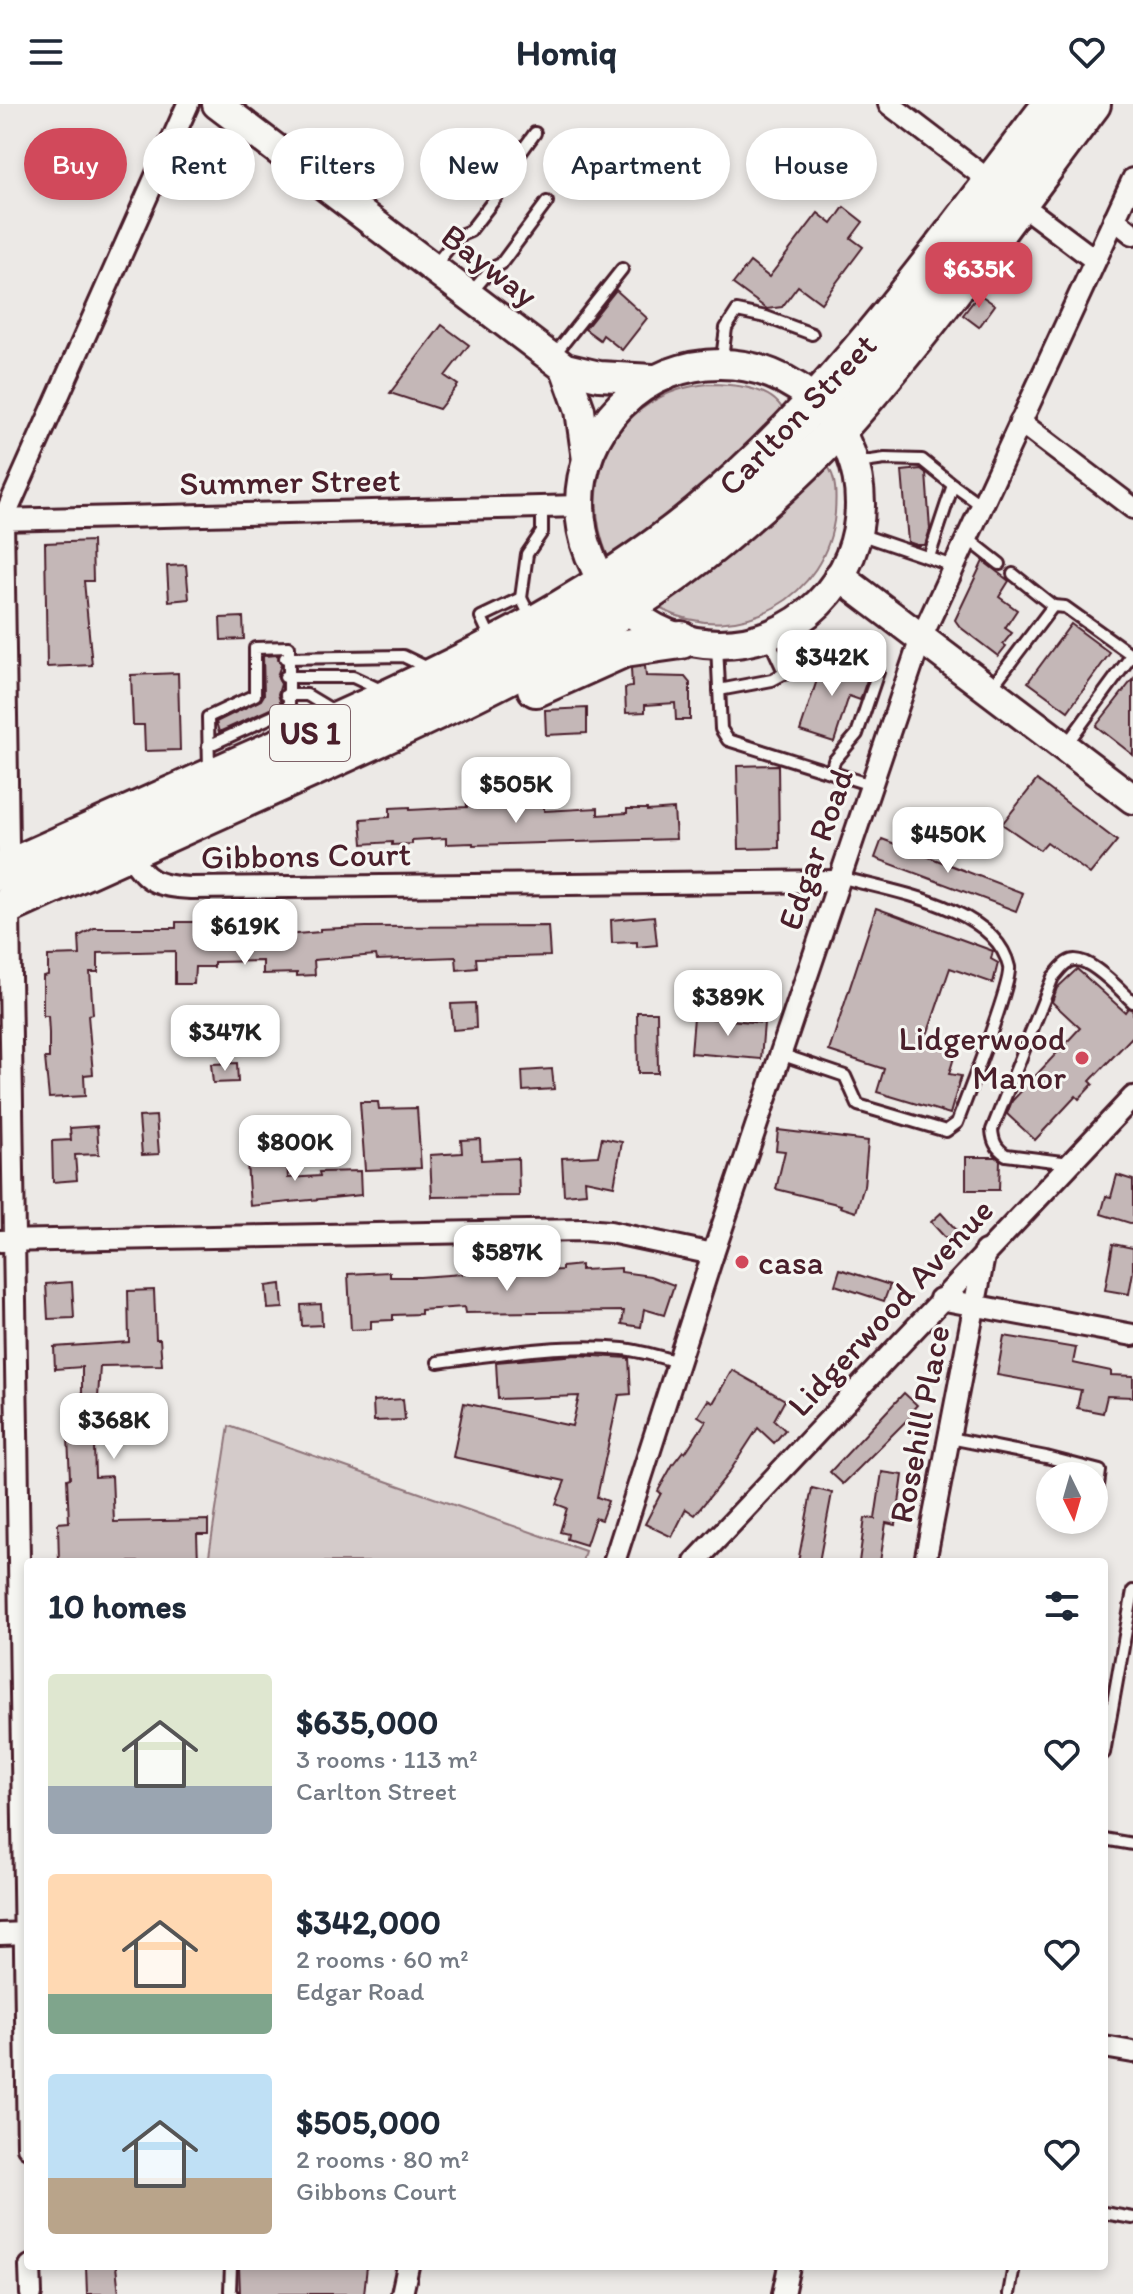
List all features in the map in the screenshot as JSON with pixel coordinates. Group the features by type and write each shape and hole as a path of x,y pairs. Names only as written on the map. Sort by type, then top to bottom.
{"highway":[{"name":"Carlton Street","path":"614,595 700,512 827,416 918,333 1005,192 1052,104"},
{"name":"US 1","path":"1005,192 1092,104"},
{"name":"US 1","path":"4,889 208,762 277,727 346,718 494,647 528,612 614,595"},
{"name":"US 1","path":"4,889 128,851 428,716 554,653 614,595"},
{"path":"428,716 482,714 601,657 639,645 681,640"}],"main road":[{"name":"Bayway","path":"217,104 558,363 599,376 653,379"},
{"path":"558,363 580,410 587,460 581,506 587,545 614,595 653,628 681,640 717,645 740,643 767,635 802,615 839,576 853,554 863,509 853,450 827,416 779,379 721,366 682,369 653,379 609,415 587,460"},
{"path":"839,576 1133,799"}],"street":[{"path":"24,1650 6,1241 2,520 188,104"},
{"path":"889,104 1095,260"},
{"name":"Edgar Road","path":"615,1558 713,1254 921,638 1132,184"},
{"path":"1114,219 1133,234"},
{"path":"1020,422 1133,508"},
{"name":"Summer Street","path":"2,520 581,506"},
{"name":"Gibbons Court","path":"128,851 139,872 147,878 170,887 191,888 838,879"},
{"name":"Lidgerwood Avenue","path":"699,1558 1133,1097"},
{"path":"6,1241 584,1230 610,1232 713,1254"},
{"name":"Rosehill Place","path":"926,1558 985,1251"},
{"path":"940,1299 1133,1335"},
{"path":"0,1934 24,1933"},
{"path":"1108,2048 1133,2052"},
{"path":"30,2270 31,2294"},
{"path":"402,2294 407,2270"},
{"path":"783,2294 788,2270"}],"lane":[{"path":"433,267 458,236 470,231 497,196 498,184 535,133"},
{"path":"469,295 492,268 501,264 547,202"},
{"path":"558,363 622,269"},
{"path":"721,366 726,328 737,311 766,317 812,334"},
{"path":"857,463 885,459 922,460 981,505"},
{"path":"929,557 953,485"},
{"path":"528,612 527,554 542,532 542,508"},
{"path":"859,534 953,566"},
{"path":"966,537 1000,564"},
{"path":"1013,574 1053,606 1065,607 1132,655 1065,747"},
{"path":"990,689 1053,606"},
{"path":"767,635 785,674"},
{"path":"717,645 721,729 728,740 871,785"},
{"path":"719,690 772,680 836,646 852,646 875,664 878,672 857,734 834,761 831,772"},
{"path":"208,762 208,717 259,696 259,659 255,648 289,647 289,709 277,727"},
{"path":"287,658 403,656 439,674"},
{"path":"287,677 353,677 393,696"},
{"path":"287,695 307,695 346,718"},
{"path":"780,1054 845,1076 858,1105 946,1131 957,1123 1004,996 1009,969 998,943 971,918 905,894 838,879"},
{"path":"1070,1163 1006,1155 998,1150 992,1130 1053,977 1068,962 1087,962 1133,1002"},
{"path":"438,1362 508,1353 614,1348 678,1362"},
{"path":"950,1438 1065,1462"},
{"path":"1108,1731 1133,1591"},
{"path":"1108,1840 1133,1844"},
{"path":"1108,2214 1133,2218"},
{"path":"231,2270 232,2294"},
{"path":"1009,2294 1013,2270"}],"shaded area":[{"path":"708,384 739,386 760,392 770,396 783,410 702,489 611,558 608,557 599,527 597,497 601,469 612,443 628,421 650,403 677,390"},
{"path":"827,465 833,476 836,494 828,543 815,569 797,591 774,607 749,618 721,622 692,620 663,610 661,606"},
{"path":"229,1426 585,1551 583,1558 209,1558"}],"building":[{"path":"844,207 863,222 851,238 863,247 821,303 798,286 782,307 767,309 733,284 750,262 769,277 818,213 832,224"},
{"path":"616,290 647,318 622,350 603,335 600,340 585,329"},
{"path":"979,294 995,305 979,327 963,315"},
{"path":"442,325 469,345 445,376 458,385 439,409 390,393"},
{"path":"921,469 926,473 930,529 925,545 917,545 908,542 902,471"},
{"path":"92,541 93,581 84,581 92,665 47,667 45,543"},
{"path":"983,561 1009,581 999,597 1017,610 1005,628 1012,633 998,656 955,620"},
{"path":"186,565 189,599 169,601 167,566"},
{"path":"243,617 244,639 221,640 220,618"},
{"path":"1071,624 1110,653 1068,711 1028,682"},
{"path":"278,655 281,704 219,732 216,722 261,700 264,695 263,656"},
{"path":"831,658 858,667 856,673 868,677 860,700 849,696 834,742 800,731 823,662"},
{"path":"645,666 646,676 685,677 690,683 690,720 676,720 675,703 645,705 645,712 626,713 625,688 632,687 631,668"},
{"path":"178,673 180,750 145,751 144,725 133,725 131,675"},
{"path":"1133,679 1133,755 1096,726"},
{"path":"587,708 587,733 546,735 545,710"},
{"path":"778,765 779,848 739,849 737,766"},
{"path":"1037,780 1117,841 1090,874 1047,842 1040,850 1002,824"},
{"path":"466,792 489,792 489,803 517,802 517,807 544,805 544,811 598,808 598,815 627,813 627,809 674,809 676,839 473,845 446,844 446,838 412,840 412,844 363,844 361,819 390,817 390,808 467,807"},
{"path":"882,839 1023,893 1016,911 875,858"},
{"path":"876,908 993,951 991,959 998,963 993,983 950,968 925,1041 956,1051 949,1074 961,1076 950,1114 877,1092 884,1069 829,1051"},
{"path":"654,916 657,945 637,947 637,942 612,943 611,920"},
{"path":"176,922 236,922 237,930 285,928 285,935 320,932 320,929 366,927 548,926 550,956 476,958 477,968 457,970 456,957 377,960 376,955 314,960 315,975 297,976 297,973 263,974 263,961 214,962 214,967 195,967 194,984 175,984 175,951 98,953 98,972 90,972 93,1014 88,1015 93,1074 84,1075 85,1096 49,1098 45,1058 49,1058 48,1016 43,1016 43,976 48,975 48,956 80,955 79,936 94,928 176,928"},
{"name":"Lidgerwood Manor","path":"1077,969 1125,1012 1128,1008 1133,1010 1133,1036 1090,1081 1093,1084 1079,1099 1076,1096 1035,1140 1007,1114 1012,1101 1080,1028 1052,1002 1057,988"},
{"path":"475,1003 476,1028 453,1030 451,1004"},
{"path":"637,1012 657,1012 658,1073 638,1073"},
{"path":"694,1017 764,1023 761,1059 691,1053"},
{"path":"237,1063 238,1082 213,1083 211,1064"},
{"path":"552,1069 554,1089 523,1091 522,1071"},
{"path":"360,1102 378,1102 379,1109 417,1108 421,1168 365,1170"},
{"path":"156,1116 159,1154 142,1155 139,1117"},
{"path":"97,1126 99,1154 75,1155 77,1180 53,1182 52,1141 71,1140 70,1128"},
{"path":"778,1130 868,1141 864,1186 856,1212 841,1205 776,1189 785,1151 776,1150"},
{"path":"602,1138 622,1142 614,1186 585,1180 586,1193 564,1195 562,1158 598,1156"},
{"path":"480,1139 481,1160 518,1158 519,1196 432,1197 430,1155 462,1153 461,1140"},
{"path":"263,1146 264,1163 287,1162 288,1178 320,1176 319,1172 360,1171 361,1195 250,1206 246,1148"},
{"path":"966,1157 996,1157 1000,1160 999,1190 966,1190"},
{"path":"1117,1175 1133,1180 1133,1224 1101,1214 1106,1196 1111,1197"},
{"path":"941,1213 960,1234 950,1243 931,1222"},
{"path":"1113,1244 1133,1248 1129,1294 1105,1290"},
{"path":"581,1265 581,1270 621,1268 621,1272 650,1276 674,1285 664,1315 644,1309 641,1327 622,1324 624,1311 465,1313 464,1307 393,1315 393,1320 371,1321 371,1329 351,1330 348,1274 390,1272 390,1277 420,1277 462,1274 462,1269 500,1267 500,1271 520,1272 562,1270 562,1267"},
{"path":"840,1269 890,1285 884,1301 835,1285"},
{"path":"72,1282 74,1318 48,1319 46,1284"},
{"path":"281,1284 283,1308 268,1309 266,1286"},
{"path":"154,1290 156,1339 160,1339 162,1365 100,1366 101,1446 94,1446 95,1477 112,1476 114,1522 208,1520 208,1534 197,1534 198,1558 59,1558 58,1523 69,1522 70,1414 82,1413 82,1367 55,1369 54,1347 129,1342 128,1291"},
{"path":"321,1304 322,1325 302,1326 301,1305"},
{"path":"1004,1336 1076,1348 1073,1363 1111,1371 1111,1375 1133,1376 1133,1397 1107,1396 1103,1413 1077,1408 1081,1390 997,1375"},
{"path":"577,1355 629,1358 631,1394 619,1395 597,1497 608,1501 601,1520 595,1518 586,1545 567,1539 568,1534 560,1532 567,1508 556,1504 565,1481 453,1457 464,1403 572,1426 579,1396 498,1399 496,1362"},
{"path":"732,1370 785,1400 774,1420 785,1430 774,1443 758,1428 728,1474 695,1515 686,1509 672,1537 645,1524 673,1464 683,1451 685,1453 706,1421 698,1416 708,1400 713,1403"},
{"path":"904,1393 917,1405 909,1414 911,1416 843,1484 830,1472"},
{"path":"403,1399 405,1420 374,1421 373,1401"},
{"path":"882,1472 903,1475 896,1525 886,1523 881,1558 860,1558 865,1518 875,1519"},
{"path":"812,1488 832,1493 820,1558 799,1558"},
{"path":"86,2270 116,2270 119,2294 87,2294"},
{"path":"239,2270 367,2270 364,2294 240,2294"}],"place":[{"name":"Lidgerwood Manor","path":"1082,1058"},
{"name":"casa","path":"742,1262"}]}
